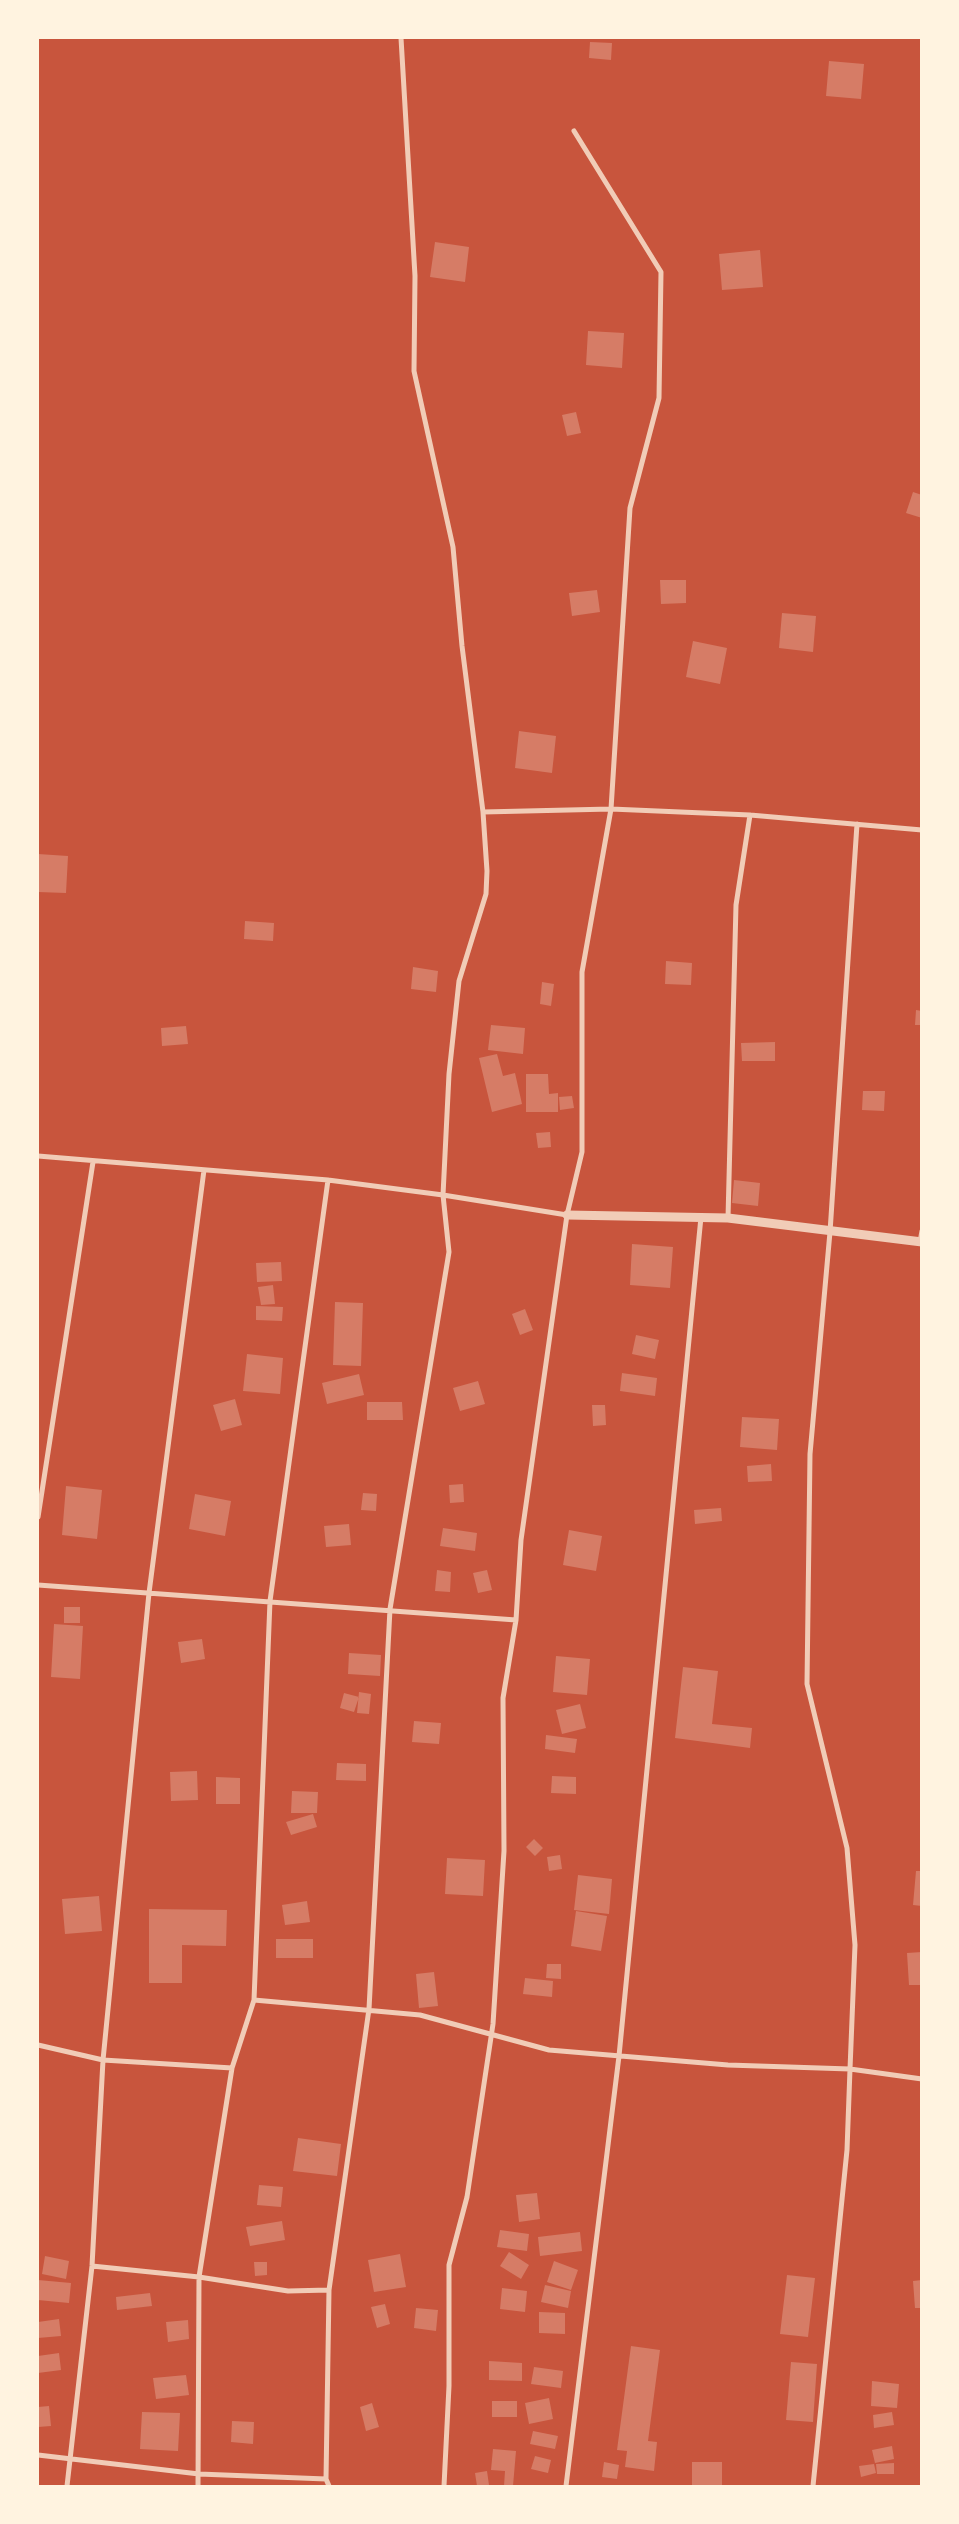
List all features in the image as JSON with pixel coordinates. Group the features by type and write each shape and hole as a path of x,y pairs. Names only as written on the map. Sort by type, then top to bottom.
{"street":[{"path":"329,2486 326,2479 329,2290 369,2009 390,1609 449,1252 443,1195 449,1074 459,981 486,894 483,812 462,646 453,547 414,371 415,276 401,38"},
{"path":"444,2486 449,2386 449,2265 468,2197 492,2035 504,1851 503,1698 516,1620 521,1540 567,1215 582,1152 582,972 610,809 630,508 659,398 661,272 574,131"},
{"path":"483,812 610,809 750,815 922,830"},
{"path":"728,1218 736,905 750,815"},
{"path":"814,2486 847,2150 855,1945 847,1848 807,1684 810,1454 830,1232 857,824"},
{"path":"38,1156 328,1180 443,1195 567,1215 728,1218 921,1242 922,1231"},
{"path":"38,1517 93,1162"},
{"path":"67,2486 92,2266 103,2060 149,1593 204,1170"},
{"path":"198,2486 199,2277 232,2068 254,2000 270,1601 328,1180"},
{"path":"566,2486 618,2056 701,1217"},
{"path":"38,1585 390,1609 516,1620"},
{"path":"254,2000 420,2015 550,2050 728,2065 850,2070 922,2078"},
{"path":"38,2045 103,2060 232,2068"},
{"path":"92,2266 199,2277 288,2291 329,2290"},
{"path":"38,2455 199,2474 326,2479"}],"building":[{"path":"590,42 612,43 611,60 589,58"},
{"path":"829,61 864,64 861,99 826,96"},
{"path":"435,242 469,247 465,282 430,277"},
{"path":"760,250 763,287 722,290 719,254"},
{"path":"588,331 624,333 622,368 586,365"},
{"path":"576,412 581,433 567,436 562,415"},
{"path":"913,492 922,495 922,518 906,513"},
{"path":"660,580 686,580 686,603 661,604"},
{"path":"597,590 600,612 572,616 569,593"},
{"path":"782,613 816,616 813,652 779,648"},
{"path":"693,641 727,648 720,684 686,677"},
{"path":"519,731 556,736 552,773 515,768"},
{"path":"38,854 68,856 66,893 38,892"},
{"path":"245,921 274,923 273,941 244,939"},
{"path":"666,961 692,963 691,985 665,984"},
{"path":"413,967 438,971 436,992 411,989"},
{"path":"542,982 554,984 551,1006 540,1004"},
{"path":"916,1010 922,1011 922,1025 915,1025"},
{"path":"491,1025 525,1028 523,1054 488,1050"},
{"path":"186,1026 188,1044 162,1046 161,1028"},
{"path":"775,1042 775,1061 742,1061 741,1043"},
{"path":"497,1054 503,1076 515,1073 522,1104 492,1112 479,1058"},
{"path":"526,1074 548,1074 549,1094 558,1093 558,1112 526,1112"},
{"path":"863,1091 885,1091 884,1111 862,1110"},
{"path":"572,1096 574,1108 560,1110 559,1097"},
{"path":"550,1132 551,1147 538,1148 536,1133"},
{"path":"734,1180 760,1183 758,1206 732,1203"},
{"path":"632,1244 673,1247 670,1288 630,1285"},
{"path":"281,1262 282,1281 257,1282 256,1263"},
{"path":"273,1285 275,1304 261,1305 258,1287"},
{"path":"335,1302 363,1303 361,1366 333,1365"},
{"path":"256,1306 283,1307 282,1321 256,1320"},
{"path":"525,1309 533,1330 520,1335 512,1314"},
{"path":"636,1335 659,1340 655,1359 632,1354"},
{"path":"247,1354 283,1358 280,1394 243,1391"},
{"path":"622,1373 657,1378 655,1396 620,1391"},
{"path":"359,1374 364,1395 327,1404 322,1383"},
{"path":"478,1381 485,1404 460,1411 453,1388"},
{"path":"235,1399 242,1425 221,1431 213,1405"},
{"path":"367,1402 402,1402 403,1420 367,1420"},
{"path":"592,1405 605,1405 606,1425 593,1426"},
{"path":"742,1417 779,1419 777,1450 740,1447"},
{"path":"771,1464 772,1481 748,1482 747,1466"},
{"path":"463,1484 464,1502 450,1503 449,1485"},
{"path":"66,1486 102,1490 97,1539 62,1535"},
{"path":"363,1493 377,1494 376,1511 361,1510"},
{"path":"195,1494 231,1501 225,1536 189,1529"},
{"path":"721,1508 722,1521 695,1524 694,1510"},
{"path":"349,1524 351,1545 326,1547 324,1526"},
{"path":"443,1528 477,1533 475,1551 440,1546"},
{"path":"569,1530 602,1536 596,1571 563,1565"},
{"path":"437,1570 451,1572 450,1592 435,1591"},
{"path":"487,1570 492,1590 478,1593 473,1573"},
{"path":"64,1607 80,1607 80,1623 64,1623"},
{"path":"54,1624 83,1626 80,1679 51,1677"},
{"path":"202,1639 205,1659 181,1663 178,1642"},
{"path":"349,1653 381,1655 380,1676 348,1674"},
{"path":"556,1656 590,1659 587,1695 553,1692"},
{"path":"683,1667 718,1671 712,1724 752,1728 750,1748 675,1738"},
{"path":"359,1692 371,1694 369,1714 357,1713"},
{"path":"344,1693 359,1697 354,1712 340,1708"},
{"path":"580,1704 586,1728 562,1734 556,1710"},
{"path":"414,1721 441,1723 439,1744 412,1742"},
{"path":"546,1735 577,1739 575,1753 545,1749"},
{"path":"337,1763 366,1764 366,1781 336,1780"},
{"path":"197,1771 198,1800 171,1801 170,1772"},
{"path":"552,1776 576,1777 576,1794 551,1793"},
{"path":"216,1777 240,1778 240,1804 216,1804"},
{"path":"292,1791 318,1792 317,1813 291,1813"},
{"path":"313,1814 317,1827 291,1835 286,1822"},
{"path":"534,1839 543,1848 535,1856 526,1847"},
{"path":"560,1855 562,1869 549,1871 547,1857"},
{"path":"447,1858 485,1860 483,1896 445,1894"},
{"path":"916,1871 922,1871 922,1906 913,1905"},
{"path":"578,1875 612,1879 609,1914 574,1910"},
{"path":"99,1896 102,1931 65,1934 62,1899"},
{"path":"307,1901 310,1922 285,1925 282,1905"},
{"path":"149,1909 227,1910 226,1946 182,1945 182,1983 149,1983"},
{"path":"576,1911 607,1916 601,1951 571,1946"},
{"path":"276,1939 313,1939 313,1958 276,1958"},
{"path":"922,1952 922,1985 909,1985 907,1953"},
{"path":"547,1964 561,1964 561,1979 546,1978"},
{"path":"434,1972 438,2006 419,2008 416,1974"},
{"path":"525,1978 553,1981 552,1997 523,1994"},
{"path":"298,2138 341,2144 337,2176 293,2171"},
{"path":"259,2185 283,2187 281,2207 257,2205"},
{"path":"537,2193 540,2219 519,2222 516,2195"},
{"path":"282,2221 285,2240 250,2246 246,2227"},
{"path":"500,2230 529,2234 527,2251 497,2247"},
{"path":"580,2232 582,2251 540,2256 538,2237"},
{"path":"509,2252 529,2265 521,2279 500,2266"},
{"path":"400,2254 406,2287 374,2292 368,2260"},
{"path":"45,2256 69,2261 66,2279 42,2274"},
{"path":"554,2261 578,2270 571,2290 547,2282"},
{"path":"254,2262 267,2262 267,2275 255,2276"},
{"path":"787,2275 815,2278 808,2337 780,2334"},
{"path":"38,2280 71,2283 69,2303 38,2300"},
{"path":"922,2280 922,2308 915,2308 913,2281"},
{"path":"545,2285 571,2291 568,2308 541,2302"},
{"path":"502,2288 527,2291 525,2312 500,2309"},
{"path":"150,2293 152,2306 117,2310 116,2297"},
{"path":"385,2304 390,2324 377,2328 371,2307"},
{"path":"416,2308 438,2310 436,2331 414,2328"},
{"path":"539,2312 565,2313 565,2334 539,2333"},
{"path":"59,2319 61,2336 38,2338 38,2322"},
{"path":"188,2320 189,2339 168,2342 166,2322"},
{"path":"631,2346 660,2350 648,2441 657,2442 654,2471 625,2467 627,2451 617,2450"},
{"path":"59,2353 61,2370 38,2373 38,2356"},
{"path":"489,2361 522,2363 522,2381 489,2380"},
{"path":"791,2362 817,2364 813,2422 786,2420"},
{"path":"534,2367 563,2371 561,2388 531,2384"},
{"path":"186,2375 189,2395 156,2399 153,2378"},
{"path":"872,2381 899,2384 897,2408 871,2406"},
{"path":"549,2398 553,2419 529,2424 525,2403"},
{"path":"492,2401 517,2401 517,2417 492,2417"},
{"path":"372,2403 379,2427 366,2431 360,2407"},
{"path":"49,2406 51,2426 38,2427 38,2407"},
{"path":"142,2412 180,2413 178,2451 140,2449"},
{"path":"892,2412 894,2425 874,2428 873,2415"},
{"path":"232,2421 254,2422 253,2444 231,2442"},
{"path":"533,2431 558,2436 555,2449 530,2444"},
{"path":"892,2446 894,2459 875,2463 872,2450"},
{"path":"493,2449 516,2451 513,2486 504,2486 505,2471 491,2470"},
{"path":"535,2456 551,2460 548,2473 531,2469"},
{"path":"604,2462 619,2465 617,2479 602,2477"},
{"path":"692,2462 722,2462 722,2486 692,2486"},
{"path":"894,2463 894,2474 877,2474 876,2464"},
{"path":"874,2464 876,2473 861,2477 859,2466"},
{"path":"487,2471 489,2485 477,2486 475,2473"}]}
